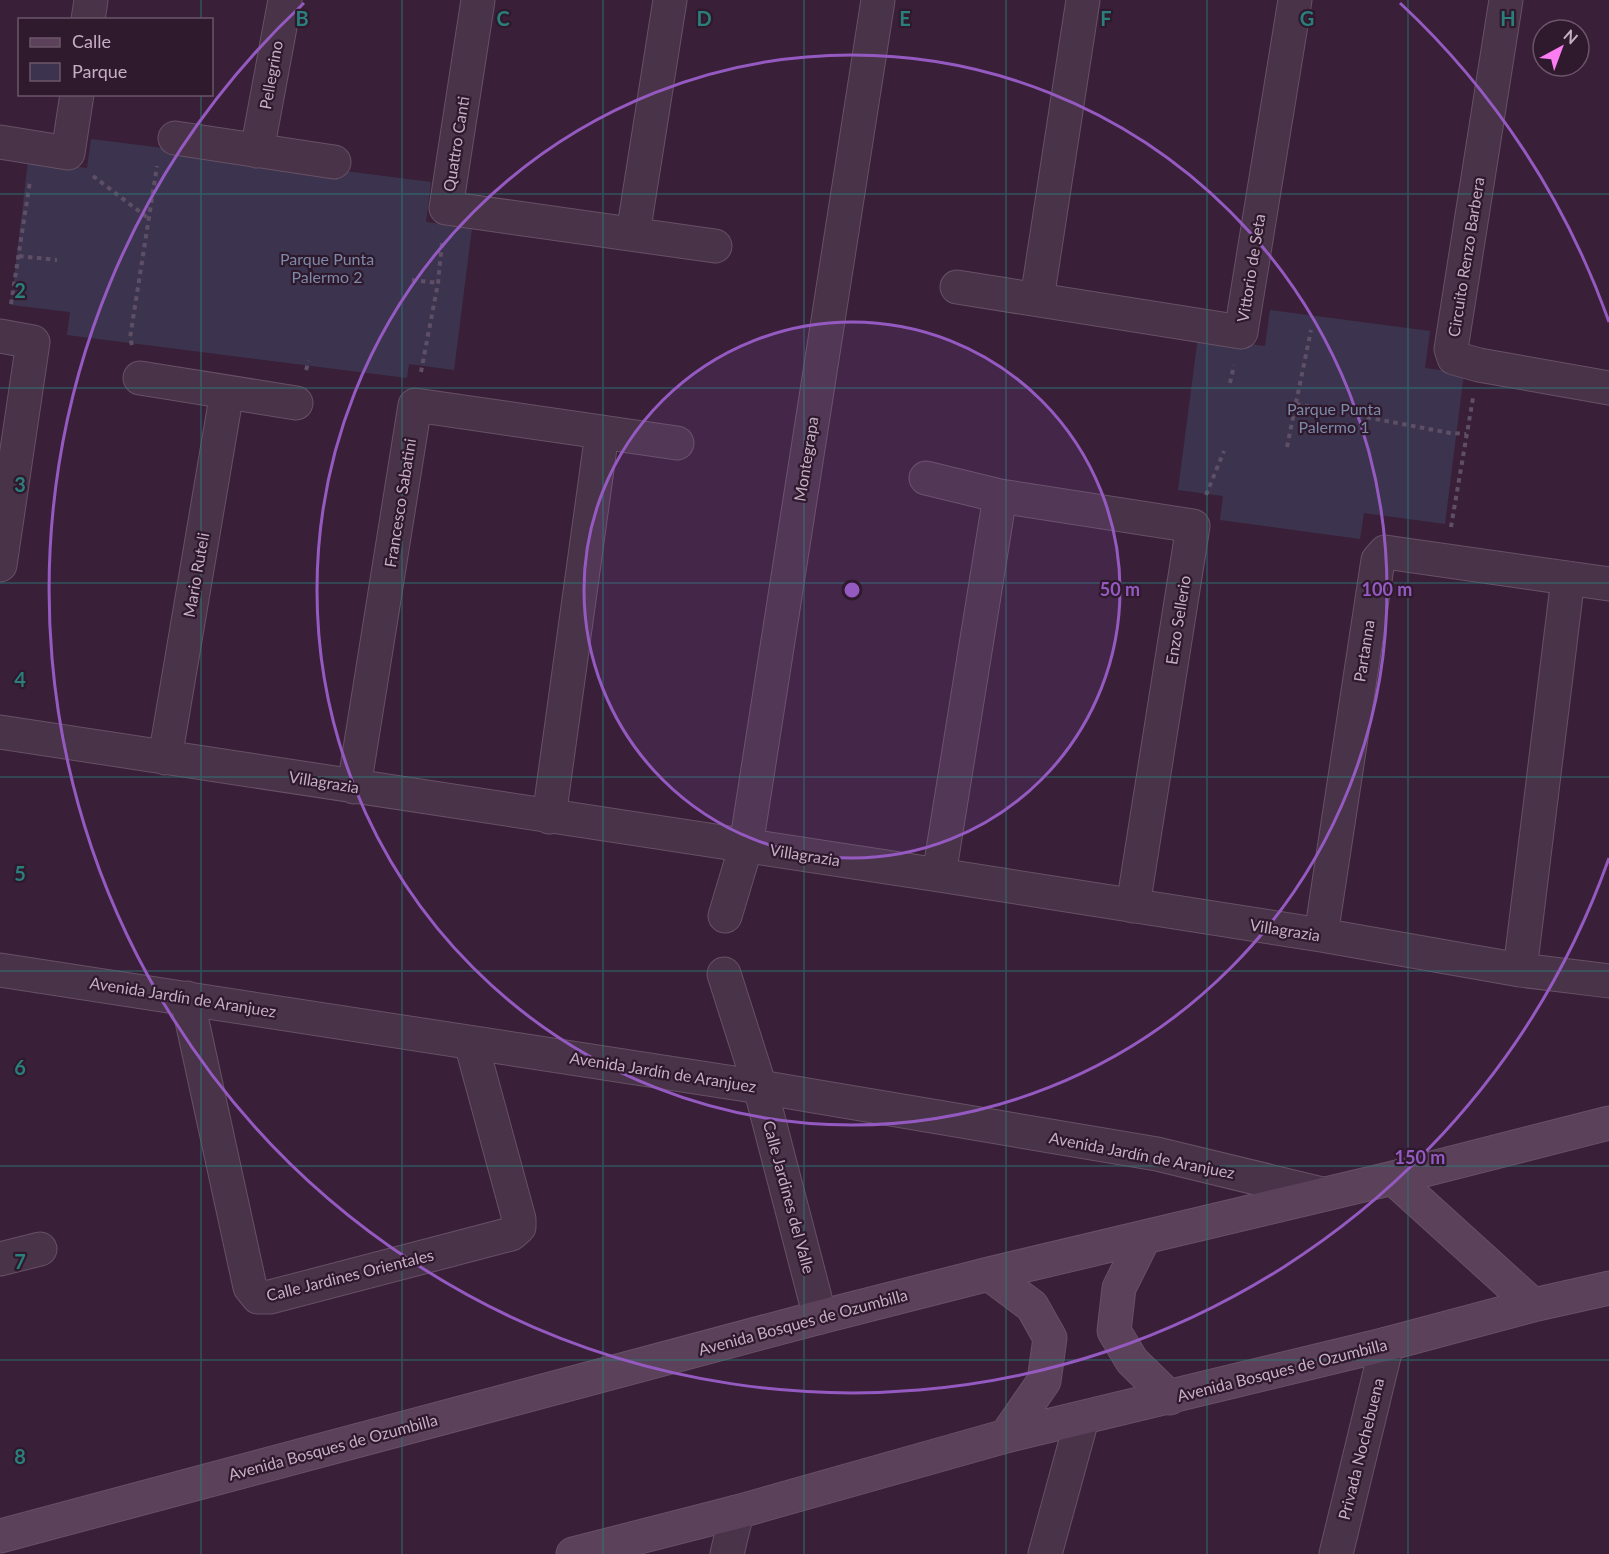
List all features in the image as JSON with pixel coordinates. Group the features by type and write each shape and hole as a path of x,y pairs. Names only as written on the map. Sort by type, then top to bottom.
{"main road":[{"name":"Avenida Bosques de Ozumbilla","path":"0,1536 820,1317 989,1274 1393,1178 1609,1123"},
{"path":"1393,1178 1533,1305"},
{"path":"1143,1238 1119,1288 1114,1332 1132,1361 1170,1398"},
{"path":"989,1274 1032,1306 1050,1338 1044,1381 1006,1436"},
{"name":"Avenida Bosques de Ozumbilla","path":"573,1554 737,1512 1006,1436 1170,1398 1533,1305 1609,1288"}],"street":[{"path":"88,18 91,0"},
{"name":"Pellegrino","path":"257,151 285,0"},
{"name":"Quattro Canti","path":"478,0 446,208 715,246"},
{"path":"633,234 669,0"},
{"name":"Montegrapa","path":"725,916 746,846 878,0"},
{"path":"1037,299 1083,0"},
{"name":"Vittorio de Seta","path":"957,287 1241,332 1295,0"},
{"name":"Circuito Renzo Barbera","path":"1506,0 1451,349 1454,358 1479,365 1609,388"},
{"path":"0,142 68,153 77,96"},
{"path":"175,138 334,162"},
{"path":"0,565 33,342 3,337"},
{"path":"140,378 296,403"},
{"name":"Mario Ruteli","path":"165,758 227,392"},
{"path":"415,405 677,443"},
{"name":"Francesco Sabatini","path":"354,787 415,405"},
{"path":"549,817 602,433"},
{"path":"926,478 1000,496 1193,526"},
{"path":"939,875 1000,496"},
{"name":"Enzo Sellerio","path":"1133,906 1193,526"},
{"name":"Partanna","path":"1321,935 1378,560 1384,552 1609,584"},
{"path":"1520,970 1568,579"},
{"name":"Villagrazia","path":"0,732 939,875 1321,935 1520,970 1609,981"},
{"name":"Avenida Jardín de Aranjuez","path":"0,970 760,1087 1157,1155 1322,1194"},
{"name":"Calle Jardines del Valle","path":"724,974 760,1087 820,1317"},
{"name":"Calle Jardines Orientales","path":"187,998 250,1287 258,1297 270,1297 511,1234 519,1227 519,1219 471,1043"},
{"path":"0,1259 40,1249"},
{"name":"Privada Nochebuena","path":"1336,1554 1387,1344"},
{"path":"1045,1554 1082,1419"},
{"path":"727,1554 737,1512"}],"path":[{"path":"140,378 130,338 156,167 175,138"},
{"path":"3,337 36,148"},
{"path":"68,153 96,179 148,218"},
{"path":"415,405 438,283 446,208"},
{"path":"19,255 57,260"},
{"path":"412,280 438,283"},
{"path":"1287,447 1311,330"},
{"path":"1445,560 1479,365"},
{"path":"1296,404 1466,434"},
{"path":"1193,526 1224,451"}],"green space":[{"name":"Parque Punta Palermo 2","path":"91,139 431,182 426,222 472,228 454,370 409,364 407,378 67,335 70,312 11,305 28,161 87,168"},
{"name":"Parque Punta Palermo 1","path":"1270,310 1430,331 1425,368 1464,373 1445,524 1364,513 1360,539 1220,520 1223,496 1178,490 1198,337 1265,346"}]}
